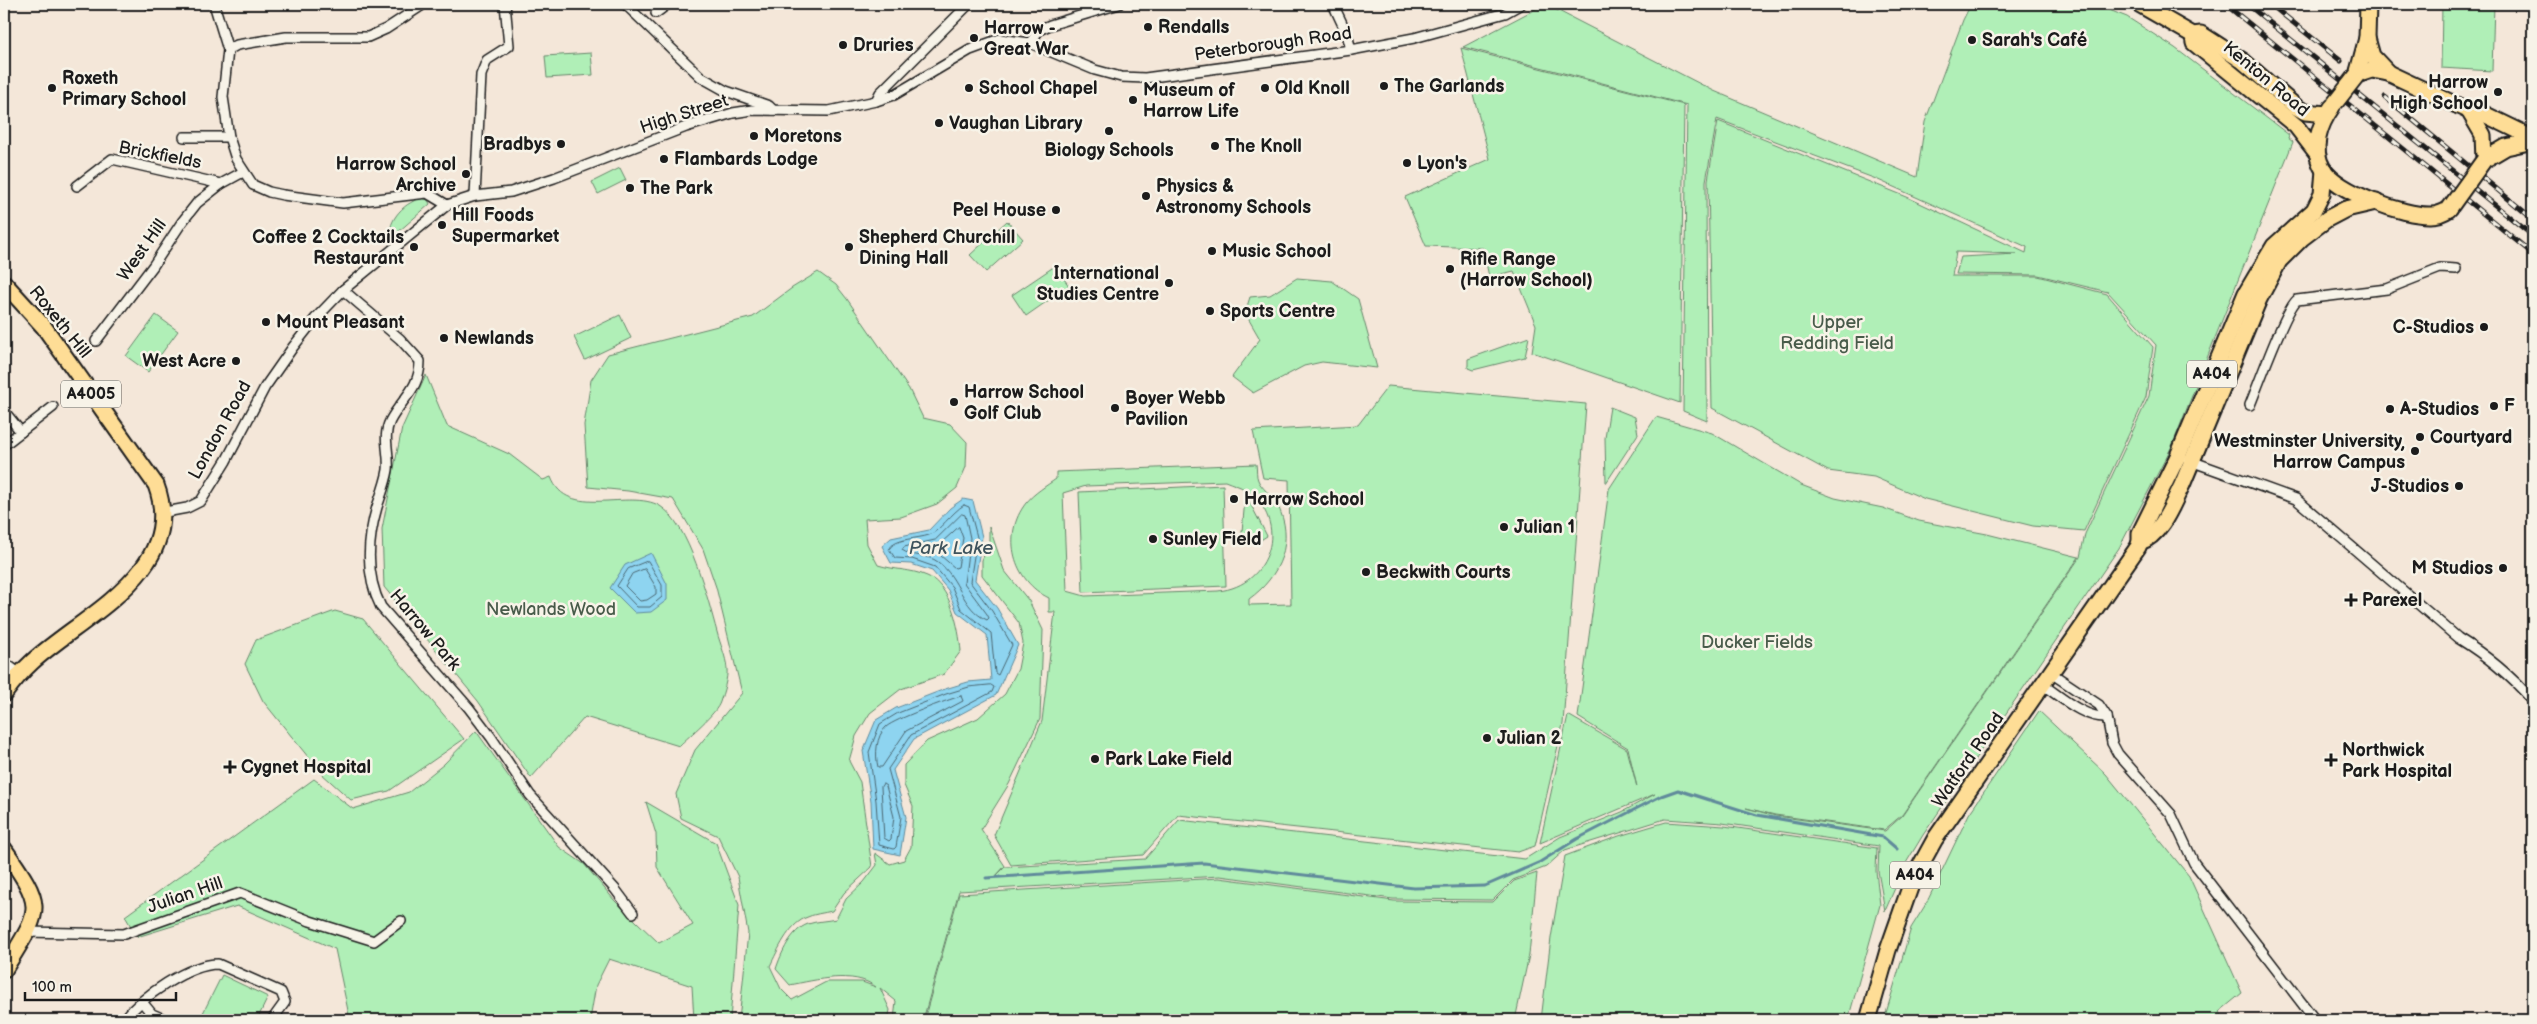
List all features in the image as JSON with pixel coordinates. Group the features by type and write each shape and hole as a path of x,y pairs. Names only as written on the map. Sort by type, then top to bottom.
{"main road":[{"name":"Kenton Road","path":"2139,4 2193,35 2201,34 2236,57 2296,107 2305,112 2331,109"},
{"path":"2368,4 2367,38 2357,75 2331,109 2319,132 2316,152 2324,170 2342,186 2376,202 2401,210 2432,216 2449,209 2484,160 2506,147 2531,143"},
{"name":"Kenton Road","path":"2193,35 2194,43 2296,126 2316,152"},
{"path":"2367,38 2372,56 2388,73"},
{"path":"2357,75 2372,70 2388,73 2468,111 2484,114 2519,131 2531,143"},
{"path":"2468,111 2483,135 2484,160"},
{"name":"Watford Road","path":"1868,1020 1888,950 1913,879 1935,839 2121,574 2140,542 2140,533 2178,456 2246,293 2270,250 2314,210 2322,194 2324,170"},
{"name":"Watford Road","path":"2140,542 2149,540 2170,509 2193,462 2260,299 2279,261 2302,238 2327,219 2346,209 2376,202"},
{"name":"Roxeth Hill","path":"5,289 44,328 109,422 156,485 159,495 160,512"},
{"name":"A4005","path":"4,694 20,674 44,652 95,614 136,577 152,554 158,541 161,526 160,512"},
{"path":"4,849 33,894 36,908 26,932 4,970"}],"street":[{"path":"214,4 228,50 222,96 229,137 236,159 253,185 283,196 343,203 428,193 448,204"},
{"path":"475,196 481,75 486,60 509,46 505,4"},
{"path":"626,4 650,18 701,77 712,85 769,106 774,111"},
{"path":"650,18 668,4"},
{"path":"876,101 880,93 969,4"},
{"path":"1030,43 1039,30 1050,24 1119,4"},
{"path":"1333,4 1347,34 1351,50"},
{"name":"Peterborough Road","path":"1030,43 1095,70 1120,77 1145,78 1351,50 1437,33 1505,12 1521,4"},
{"path":"228,50 237,45 286,37 368,37 386,29 421,6"},
{"name":"High Street","path":"388,252 448,204 475,196 511,192 554,178 696,123 752,110 829,111 876,101 894,95 988,42 1005,38 1030,43"},
{"path":"184,137 229,137"},
{"name":"Brickfields","path":"77,186 112,159 221,184 243,172"},
{"name":"West Hill","path":"96,341 154,266 187,215 221,184"},
{"name":"London Road","path":"160,512 187,508 201,501 276,371 315,318 343,290 388,252"},
{"path":"2250,405 2282,327 2293,303 2297,300 2393,287 2440,268 2456,268"},
{"name":"Harrow Park","path":"343,290 400,339 420,361 418,381 389,422 386,437 388,470 374,517 368,565 372,590 380,607 491,737 530,795 615,889 633,913"},
{"path":"4,445 53,407"},
{"path":"4,411 21,432"},
{"path":"2178,456 2296,499 2458,638 2478,650 2521,687 2533,702"},
{"path":"4,662 20,674"},
{"path":"2047,679 2099,705 2107,717 2112,743 2118,754 2171,814 2194,863 2315,1020"},
{"path":"2047,679 2084,711 2098,718 2107,717"},
{"name":"Julian Hill","path":"26,932 124,934 240,893 310,921 374,942 401,921"},
{"path":"124,1020 142,1002 165,985 208,964 218,964 281,992 285,1002 272,1020"},
{"path":"142,1002 152,1014 166,1020"}],"green space":[{"path":"1545,4 1714,91 1917,177 1925,122 1963,20 1971,4 2094,4 2127,17 2175,48 2289,135 2288,138 2293,142 2172,446 2119,548 1923,835 1906,863 1885,911 1878,871 1879,846 1722,823 1665,819 1565,850 1546,867 1513,880 1493,900 1393,899 1220,876 959,891 923,1020 894,1020 896,1001 880,988 890,1010 888,1020 739,1020 748,933 738,877 718,836 681,818 676,794 695,750 742,693 716,587 703,549 673,499 628,491 588,487 584,425 591,380 608,354 753,317 792,288 818,272 836,285 847,299 909,389 923,418 950,424 967,442 966,467 957,488 937,504 901,517 865,519 867,544 878,565 927,576 942,588 956,620 961,651 944,674 901,689 870,713 856,736 849,761 860,782 872,867 844,893 832,911 805,918 793,927 784,939 770,966 781,989 792,1000 826,982 862,982 876,987 857,979 846,978 822,979 790,985 776,969 784,950 797,931 808,924 836,919 846,899 864,882 877,865 875,853 890,864 904,860 911,847 913,806 904,785 904,765 927,741 978,718 1005,694 1018,669 1023,643 1019,623 982,575 982,560 989,544 989,526 1004,570 1029,601 1043,630 1040,719 1009,784 981,829 1005,866 994,878 1005,867 1145,859 1179,820 1525,859 1560,837 1622,812 1655,794 1540,843 1568,715 1627,749 1637,787 1628,748 1578,717 1609,489 1656,417 1712,433 1801,485 1835,498 1883,508 1919,521 1987,534 2079,557 1902,815 1884,830 1775,815 1746,808 1776,816 1885,831 1902,816 2080,557 2085,534 2149,396 2156,345 2108,292 2038,275 1956,274 1961,257 2017,254 1956,252 1952,276 2038,276 2107,294 2153,347 2146,397 2084,531 2033,526 1925,499 1874,477 1828,471 1712,408 1708,180 1718,121 1907,197 2026,253 2027,247 1876,179 1717,119 1706,181 1707,421 1683,411 1687,105 1463,47"},
{"path":"2442,4 2494,4 2492,71 2441,68"},
{"path":"1461,48 1684,105 1680,403 1532,352 1536,325 1514,271 1489,277 1483,248 1426,246 1405,197 1490,159"},
{"path":"591,53 593,75 547,78 545,56"},
{"path":"620,168 626,180 598,194 592,182"},
{"path":"423,198 428,200 430,204 390,239 392,225 399,212 410,203"},
{"path":"1007,221 1023,239 986,272 970,255"},
{"path":"1055,266 1069,286 1026,316 1012,295"},
{"path":"1297,278 1332,281 1358,299 1377,368 1322,362 1304,366 1253,393 1232,377 1260,339 1245,313 1250,297 1270,295"},
{"path":"156,315 178,331 148,372 126,356"},
{"path":"620,315 631,338 585,360 574,337"},
{"path":"1529,337 1525,357 1473,370 1468,368 1468,359"},
{"name":"Newlands Wood","path":"426,375 447,426 509,454 543,480 551,477 559,490 570,498 584,501 647,501 660,506 680,528 703,583 724,655 727,673 718,707 679,746 585,717 531,778 478,701 384,587 382,529 402,428"},
{"path":"1388,386 1586,404 1563,724 1535,846 1518,852 1178,815 1143,855 1011,865 994,835 1042,721 1055,612 1049,612 1049,598 1027,580 1019,569 1015,556 1013,543 1014,529 1018,516 1026,503 1036,493 1056,479 1056,472 1256,464 1258,480 1277,504 1283,518 1285,544 1282,557 1276,569 1260,590 1249,599 1249,605 1291,604 1289,480 1263,478 1253,431 1358,425","holes":["1225,481 1246,490 1260,503 1268,518 1271,534 1269,550 1262,565 1251,577 1236,586 1218,591 1085,596 1067,591 1063,493 1086,486"]},
{"path":"1610,407 1635,417 1638,434 1606,483 1605,438"},
{"name":"Sunley Field","path":"1223,485 1226,586 1083,592 1079,492"},
{"path":"1245,500 1249,501 1267,536 1259,541 1241,542"},
{"path":"335,611 363,619 464,739 389,791 351,800 321,773 263,701 245,664 256,640"},
{"path":"2039,711 2106,774 2189,876 2242,993 2219,1012 2226,1020 1884,1020 1911,928 1926,904 1969,814"},
{"path":"476,731 559,847 584,864 615,901 659,943 693,925 657,867 656,834 646,802 716,843 739,905 730,1020 694,1020 692,986 609,959 596,985 590,1020 350,1020 335,949 237,906 137,937 125,916 314,779 353,809 409,792 444,764"},
{"path":"1666,822 1724,826 1877,848 1876,871 1880,905 1848,1020 1541,1020 1551,938 1565,856 1619,836"},
{"path":"1537,873 1529,955 1515,1020 924,1020 959,894 1219,878 1394,901 1493,902 1514,881"},
{"path":"222,975 268,997 257,1020 200,1019"}],"water":[{"name":"Park Lake","path":"963,499 973,501 982,537 975,580 997,608 1018,645 996,695 914,739 893,770 906,817 900,855 873,849 871,801 863,751 876,720 896,708 945,689 968,682 991,680 987,635 957,612 948,590 932,571 911,564 891,563 882,546 891,538 929,530 950,508"},
{"path":"651,553 667,584 667,600 651,612 635,613 610,588 625,565"}],"waterway":[{"path":"986,878 1204,863 1414,888 1485,886 1540,862 1577,839 1661,796 1678,790 1757,815 1883,837 1897,849"}],"railway":[{"path":"2225,4 2533,254"},
{"path":"2247,4 2533,236"},
{"path":"2270,4 2341,61"},
{"path":"2385,97 2533,219"}],"place":[{"name":"Rendalls","path":"1148,27"},
{"name":"Harrow - Great War","path":"974,38"},
{"name":"Sarah's Café","path":"1972,40"},
{"name":"Druries","path":"843,45"},
{"name":"The Garlands","path":"1384,86"},
{"name":"Roxeth Primary School","path":"52,88"},
{"name":"School Chapel","path":"969,88"},
{"name":"Old Knoll","path":"1265,88"},
{"name":"Harrow High School","path":"2498,92"},
{"name":"Museum of Harrow Life","path":"1133,100"},
{"name":"Vaughan Library","path":"939,123"},
{"name":"Biology Schools","path":"1109,131"},
{"name":"Moretons","path":"754,136"},
{"name":"Bradbys","path":"561,144"},
{"name":"The Knoll","path":"1215,146"},
{"name":"Flambards Lodge","path":"664,159"},
{"name":"Lyon's","path":"1407,163"},
{"name":"Harrow School Archive","path":"466,174"},
{"name":"The Park","path":"630,188"},
{"name":"Physics & Astronomy Schools","path":"1146,196"},
{"name":"Peel House","path":"1056,210"},
{"name":"Hill Foods Supermarket","path":"442,225"},
{"name":"Coffee 2 Cocktails Restaurant","path":"414,247"},
{"name":"Shepherd Churchill Dining Hall","path":"849,247"},
{"name":"Music School","path":"1212,251"},
{"name":"Rifle Range (Harrow School)","path":"1450,269"},
{"name":"International Studies Centre","path":"1169,283"},
{"name":"Sports Centre","path":"1210,311"},
{"name":"Mount Pleasant","path":"266,322"},
{"name":"C-Studios","path":"2484,327"},
{"name":"Newlands","path":"444,338"},
{"name":"West Acre","path":"236,361"},
{"name":"Harrow School Golf Club","path":"954,402"},
{"name":"F","path":"2494,406"},
{"name":"Boyer Webb Pavilion","path":"1115,408"},
{"name":"A-Studios","path":"2390,409"},
{"name":"Courtyard","path":"2420,437"},
{"name":"Westminster University, Harrow Campus","path":"2415,451"},
{"name":"J-Studios","path":"2459,486"},
{"name":"Harrow School","path":"1234,499"},
{"name":"Julian 1","path":"1504,527"},
{"name":"Sunley Field","path":"1153,539"},
{"name":"M Studios","path":"2503,568"},
{"name":"Beckwith Courts","path":"1366,572"},
{"name":"Parexel","path":"2351,600"},
{"name":"Julian 2","path":"1487,738"},
{"name":"Park Lake Field","path":"1095,759"},
{"name":"Northwick Park Hospital","path":"2331,760"},
{"name":"Cygnet Hospital","path":"230,767"}],"park label":[{"name":"Upper Redding Field","path":"1837,332"},
{"name":"Ducker Fields","path":"1757,642"}]}
